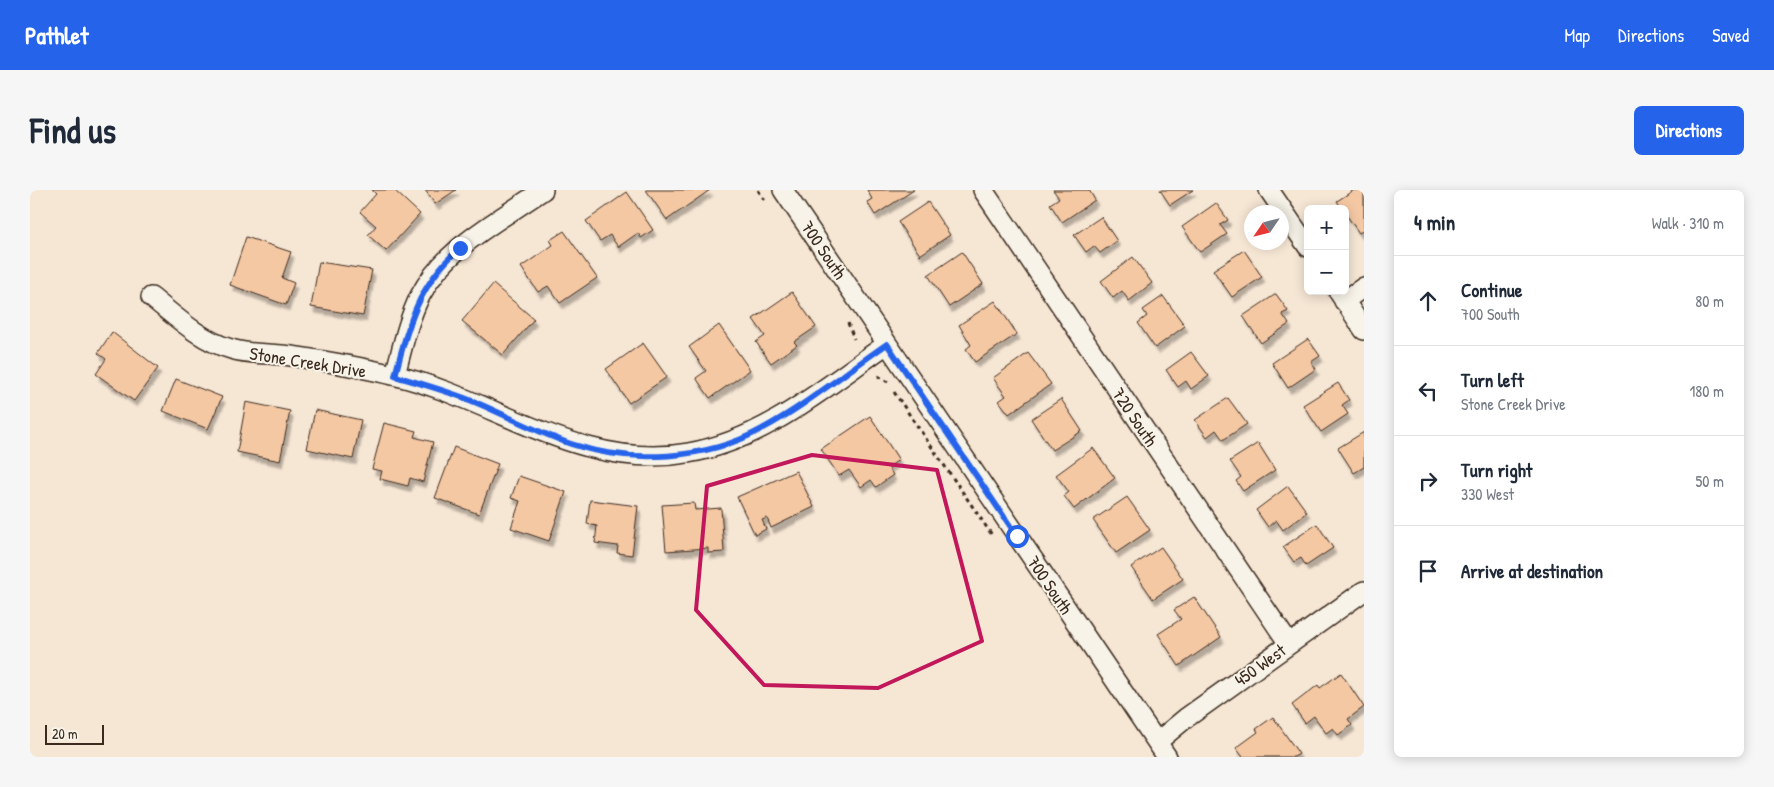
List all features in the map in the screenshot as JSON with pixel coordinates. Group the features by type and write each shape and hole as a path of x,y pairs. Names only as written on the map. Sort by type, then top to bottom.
{"street":[{"path":"395,376 410,321 420,296 431,278 460,248 543,190"},
{"name":"700 South","path":"783,190 1162,749"},
{"name":"720 South","path":"983,190 1289,644"},
{"path":"1269,190 1304,241"},
{"path":"1364,287 1341,296 1364,330"},
{"name":"Stone Creek Drive","path":"151,298 191,329 212,342 232,349 296,357 395,376 475,402 570,443 611,453 650,456 686,454 712,448 761,429 887,344"},
{"name":"450 West","path":"1162,749 1289,644 1364,591"}],"path":[{"path":"878,376 886,380 988,531 994,537"}],"highlighted area":[{"path":"812,455 937,470 982,641 878,688 764,685 696,610 707,486"}],"building":[{"path":"372,190 394,190 420,214 386,251 368,235 376,226 360,212 376,194"},
{"path":"425,190 456,190 435,204"},
{"path":"646,190 710,190 667,220"},
{"path":"867,190 914,190 875,215 867,202 872,199"},
{"path":"1053,190 1089,190 1095,200 1062,222 1050,204 1059,198"},
{"path":"1160,190 1193,190 1170,205"},
{"path":"1354,190 1364,190 1364,230 1359,233 1349,219 1349,205 1340,205 1337,201"},
{"path":"627,192 653,230 641,238 638,233 618,247 610,235 600,241 586,221"},
{"path":"928,202 950,235 920,255 898,222"},
{"path":"1216,203 1228,220 1220,225 1227,234 1200,252 1182,227"},
{"path":"1101,217 1117,241 1100,253 1094,246 1086,252 1074,235"},
{"path":"564,231 597,278 560,303 548,286 538,292 521,267 553,245 550,240"},
{"path":"246,237 291,252 282,278 294,283 286,305 230,285"},
{"path":"1244,250 1262,277 1232,297 1213,270"},
{"path":"962,252 983,284 949,307 928,275"},
{"path":"1133,257 1152,283 1129,301 1122,291 1113,298 1101,281"},
{"path":"319,262 372,270 363,316 311,307"},
{"path":"493,284 534,319 503,355 462,321"},
{"path":"792,292 816,327 794,342 797,345 771,363 756,342 765,336 753,319"},
{"path":"1276,294 1288,311 1282,314 1289,324 1261,343 1243,316"},
{"path":"1163,296 1185,326 1155,348 1138,323 1147,316 1143,310"},
{"path":"995,301 1017,334 975,362 966,349 971,345 959,325"},
{"path":"719,325 750,370 710,398 696,378 706,371 689,347"},
{"path":"112,332 158,368 134,401 96,374 106,359 98,353"},
{"path":"1308,339 1320,356 1311,362 1316,369 1288,388 1272,363"},
{"path":"643,343 667,377 629,403 606,369"},
{"path":"1191,352 1209,376 1191,389 1186,381 1178,387 1166,370"},
{"path":"1028,353 1051,384 1009,414 999,401 1006,396 993,378"},
{"path":"176,379 222,397 208,429 163,411"},
{"path":"1338,383 1349,400 1342,405 1348,414 1321,432 1303,405"},
{"path":"1228,398 1247,424 1223,440 1216,430 1207,437 1195,420"},
{"path":"1061,399 1082,431 1052,450 1031,419"},
{"path":"246,402 290,411 280,461 237,452"},
{"path":"315,410 361,420 353,459 307,449"},
{"path":"870,416 899,460 888,467 893,475 876,487 871,480 861,487 849,470 839,476 821,449"},
{"path":"384,423 416,431 414,437 433,442 423,482 410,478 408,486 380,479 382,471 372,469"},
{"path":"1364,432 1364,467 1354,473 1338,448"},
{"path":"1258,443 1275,470 1243,491 1236,481 1241,477 1230,461"},
{"path":"454,447 498,464 479,514 435,498"},
{"path":"1093,448 1115,478 1074,509 1064,496 1069,492 1056,475"},
{"path":"796,471 814,507 771,528 767,518 762,520 766,529 755,535 737,497"},
{"path":"519,476 566,492 549,541 511,528 520,501 511,498"},
{"path":"1288,486 1307,512 1283,530 1276,520 1268,527 1256,510"},
{"path":"1127,497 1150,530 1116,553 1093,520"},
{"path":"590,500 638,506 632,555 617,553 618,546 595,543 597,526 587,524"},
{"path":"694,503 695,510 721,508 724,552 708,553 708,548 666,551 662,505"},
{"path":"1317,524 1333,548 1306,566 1301,558 1294,562 1283,547"},
{"path":"1161,547 1183,579 1153,599 1131,567"},
{"path":"1194,597 1221,637 1179,666 1158,634 1181,619 1174,610"},
{"path":"1341,673 1364,707 1348,719 1352,725 1338,735 1333,728 1326,733 1314,716 1305,723 1292,705 1318,685 1320,688"},
{"path":"1273,717 1299,754 1294,757 1243,757 1236,748 1258,732 1256,729"}],"route":[{"path":"460,248 444,262 420,296 410,321 395,376 475,402 570,443 590,449 611,453 650,456 686,454 738,440 761,429 887,344 1017,536"}]}
